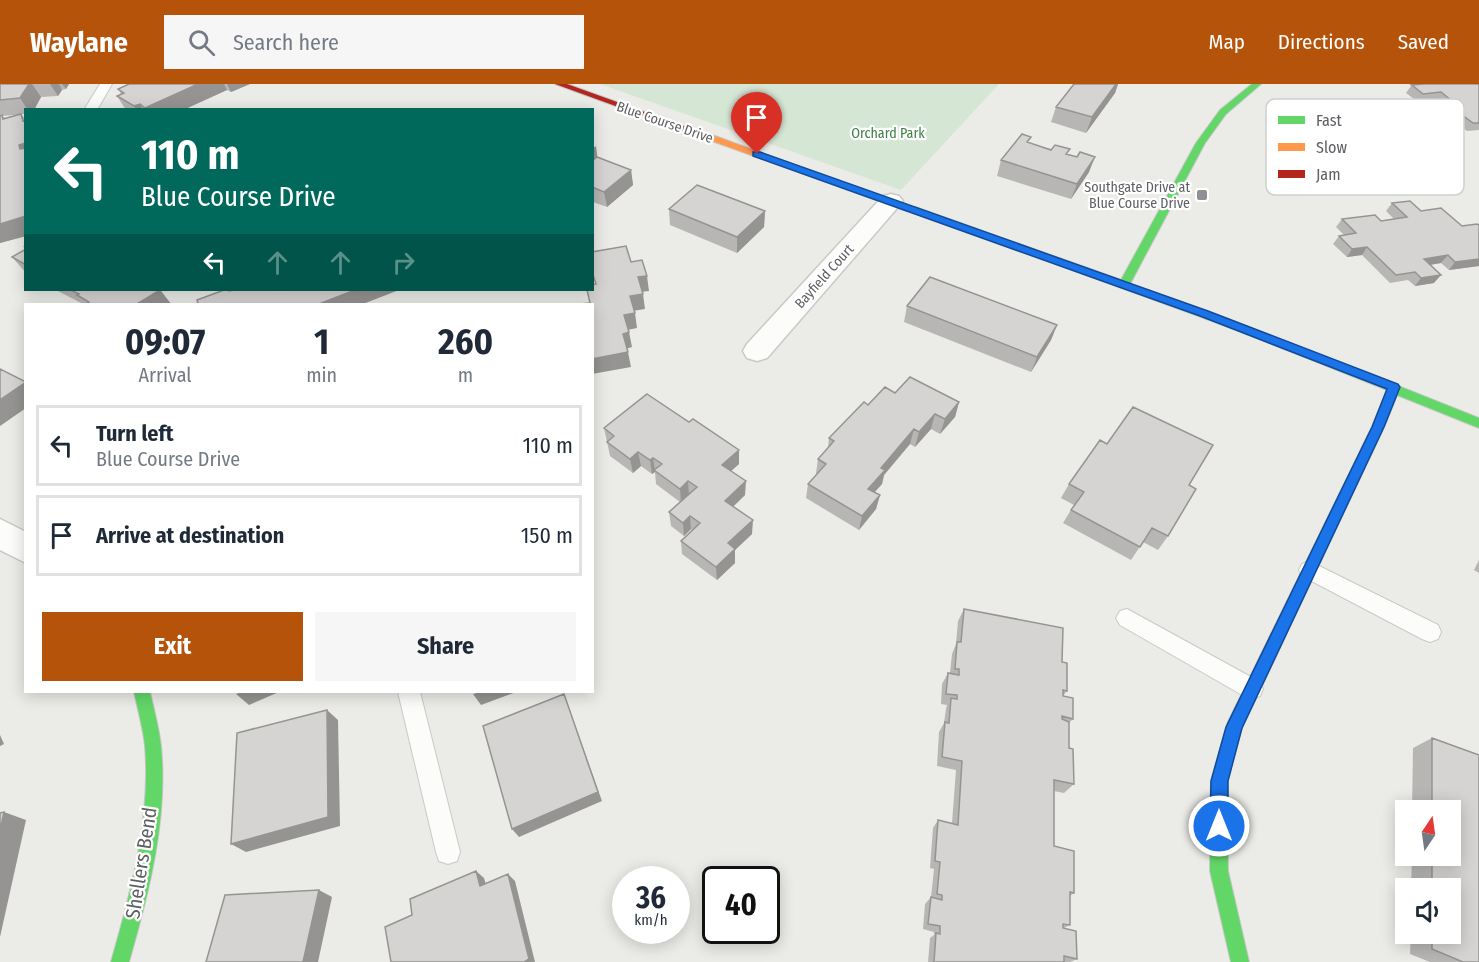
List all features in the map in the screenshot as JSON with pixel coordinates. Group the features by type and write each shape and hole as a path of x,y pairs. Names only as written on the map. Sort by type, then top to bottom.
{"street":[{"name":"Blue Course Drive","path":"559,84 1246,329 1479,423"},
{"path":"1124,285 1202,143 1223,112 1257,84"},
{"name":"Bayfield Court","path":"757,351 891,201"},
{"path":"1240,962 1219,871 1219,781 1234,727 1378,427 1394,387"},
{"path":"0,533 24,548"},
{"name":"Shellers Bend","path":"120,962 137,906 151,823 153,749 142,693"}],"lane":[{"path":"91,108 106,84"},
{"path":"1309,570 1430,632"},
{"path":"1127,618 1252,690"},
{"path":"409,693 448,852"}],"green space":[{"name":"Orchard Park","path":"600,84 999,84 901,190"}],"building":[{"path":"0,84 29,84 20,98 0,100"},
{"path":"129,84 198,84 145,108 140,104 134,106 117,96 124,93 118,89"},
{"path":"1074,84 1116,84 1092,117 1056,107"},
{"path":"1479,84 1479,123 1473,123 1464,116 1464,99 1450,99 1441,92 1423,94 1412,85"},
{"path":"21,114 24,121 24,144 19,145 20,149 24,148 24,217 0,224 0,116 2,115 3,119"},
{"path":"1022,134 1031,137 1027,142 1051,150 1055,145 1070,149 1066,154 1077,157 1080,152 1095,157 1077,184 1001,160"},
{"path":"597,157 631,170 604,192 594,188 594,159"},
{"path":"697,185 765,211 737,237 669,209"},
{"path":"1410,201 1421,211 1441,208 1462,226 1479,225 1479,259 1455,262 1448,255 1424,259 1441,275 1421,278 1415,272 1396,275 1367,247 1352,249 1339,236 1356,233 1342,219 1375,215 1381,221 1407,217 1392,203"},
{"path":"626,246 631,262 642,260 647,276 638,277 643,294 630,296 635,313 624,315 629,332 623,334 628,352 594,359 594,303 590,303 587,291 594,291 596,284 594,252"},
{"path":"24,250 24,264 12,257"},
{"path":"930,277 1057,325 1037,357 907,306"},
{"path":"73,291 158,291 139,303 88,303 89,302 77,295 79,294"},
{"path":"221,291 352,291 322,303 198,303 197,300"},
{"path":"0,369 24,381 24,383 0,400"},
{"path":"910,377 959,402 945,419 935,414 919,432 914,429 881,468 885,470 868,489 880,495 862,516 808,484 826,464 818,459 834,441 829,438 864,402 868,405 885,387 895,393"},
{"path":"647,394 689,422 693,419 739,450 722,465 746,481 725,501 753,520 728,543 735,549 716,567 681,541 700,523 690,516 683,523 669,512 697,487 688,481 680,489 654,470 662,464 653,458 650,460 638,452 630,459 607,442 614,436 604,428"},
{"path":"1133,407 1213,445 1189,485 1196,489 1168,536 1152,528 1140,547 1071,510 1084,492 1069,484 1100,440 1107,444"},
{"path":"964,609 1063,628 1062,662 1067,663 1067,691 1063,690 1063,696 1073,698 1073,719 1062,716 1062,719 1069,722 1069,748 1073,749 1074,784 1054,780 1054,846 1074,851 1074,893 1070,892 1070,925 1063,924 1063,928 1076,931 1077,959 1064,956 1064,962 934,962 936,933 940,934 940,926 928,924 931,897 942,900 942,895 937,894 940,862 935,861 938,820 958,825 962,761 942,757 945,722 949,723 951,698 957,699 957,695 946,694 948,673 959,675 959,669 955,669 957,642 961,642"},
{"path":"564,694 598,792 512,829 483,726"},
{"path":"327,710 328,817 231,844 237,733"},
{"path":"1432,738 1479,755 1479,962 1463,962 1432,949 1432,944 1461,944 1461,878 1432,878 1432,866 1461,866 1461,800 1432,800"},
{"path":"4,812 0,831 0,813"},
{"path":"476,871 480,886 508,874 529,959 524,962 391,962 385,927 412,915 410,899"},
{"path":"319,890 303,962 206,962 225,895"}],"traffic: fast":[{"path":"1124,285 1201,143 1223,112 1257,84"},
{"path":"911,209 1246,329 1479,423"},
{"path":"1240,962 1219,871 1219,781 1234,727 1378,427 1394,387"},
{"path":"120,962 141,883 153,801 153,746 142,693"}],"traffic: slow":[{"path":"701,134 911,209"}],"traffic: jam":[{"path":"559,84 701,134"}],"place":[{"name":"Southgate Drive at Blue Course Drive","path":"1202,195"}],"route":[{"path":"757,154 1204,313 1394,387 1378,427 1234,727 1219,781 1219,826"}]}
